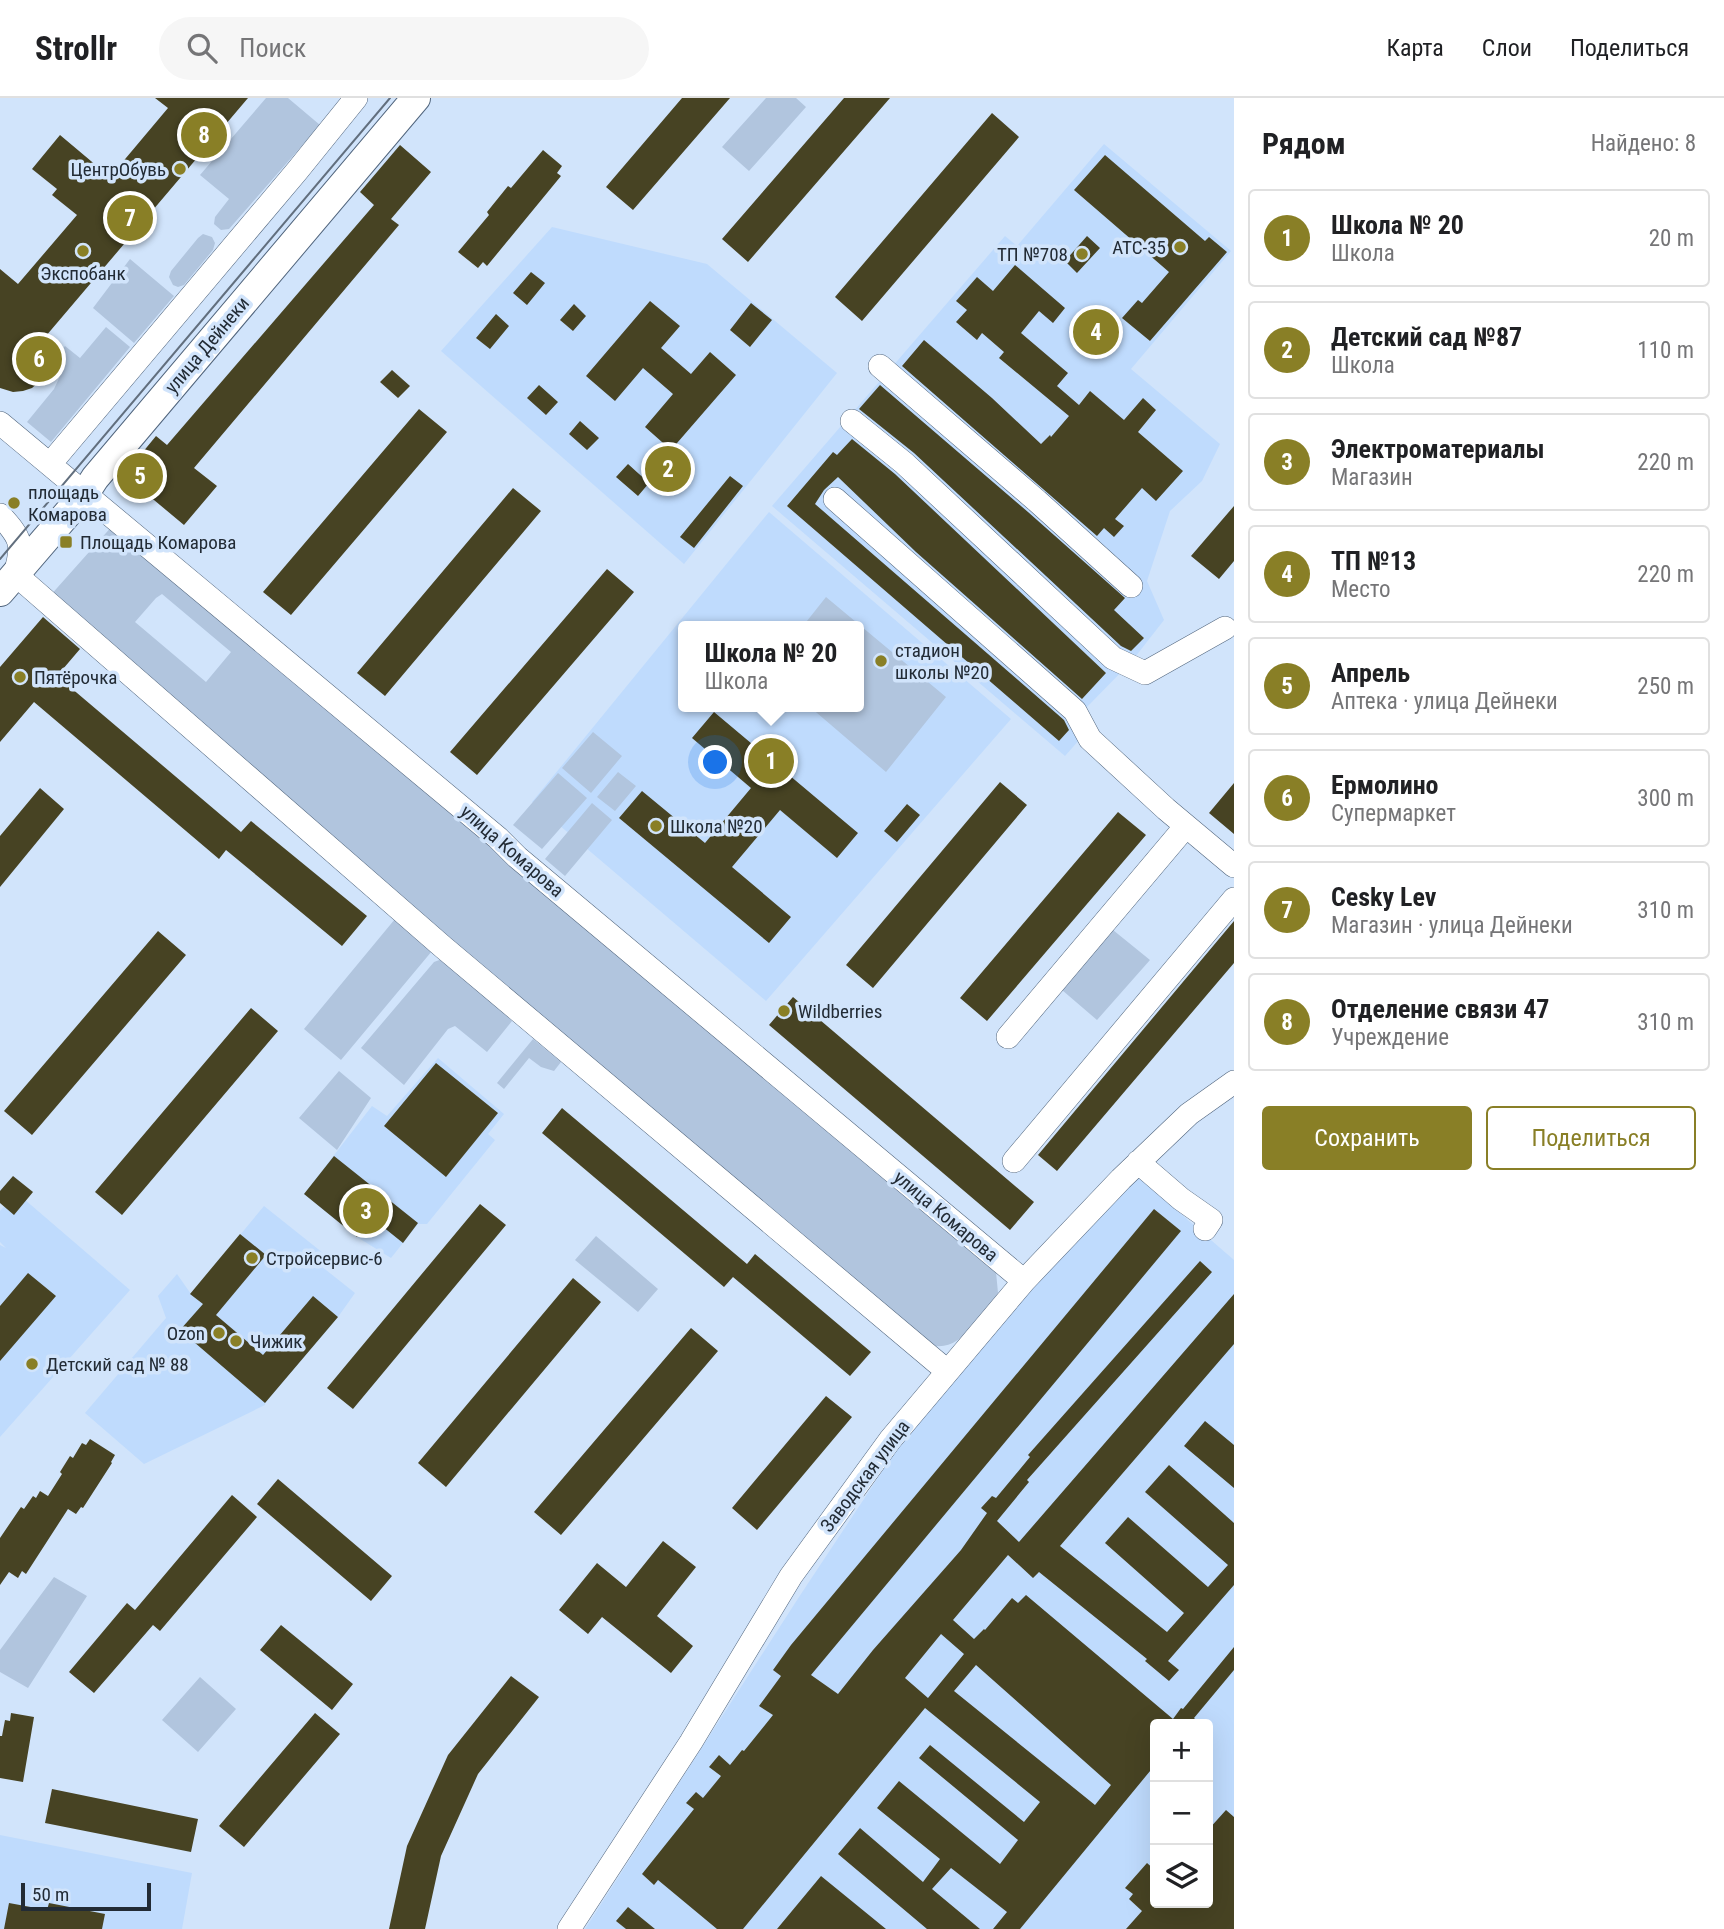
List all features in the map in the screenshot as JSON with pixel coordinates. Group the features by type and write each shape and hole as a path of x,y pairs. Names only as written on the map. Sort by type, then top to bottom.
{"main road":[{"name":"улица Дейнеки","path":"7,583 416,98"}],"street":[{"path":"50,464 356,98"},
{"path":"880,366 1037,501 1130,586"},
{"path":"852,421 904,463 1113,657 1145,673 1225,628"},
{"name":"улица Комарова","path":"0,423 86,492 1024,1281"},
{"path":"835,499 1075,711 1090,738 1234,866"},
{"path":"0,512 24,525 57,525"},
{"path":"0,512 20,542 20,556 7,583 947,1371"},
{"path":"1008,1037 1186,825"},
{"path":"1014,1161 1234,899"},
{"name":"Заводская улица","path":"569,1929 691,1742 791,1576 890,1440 1024,1281 1138,1161 1189,1114 1234,1082"},
{"path":"1138,1161 1181,1199 1212,1220 1205,1229"}],"shaded area":[{"path":"266,98 288,98 320,125 229,229 221,230 214,224 215,217 229,199 200,175"},
{"path":"766,98 796,98 806,107 749,171 722,147"},
{"path":"1104,144 1231,251 1131,369 1220,444 1202,481 1170,511 1147,581 1164,620 1132,661 1086,708 1088,730 1065,756 772,506 1005,236 1017,246"},
{"path":"552,227 707,264 837,373 684,564 441,351"},
{"path":"203,234 212,237 215,243 213,250 184,285 173,285 169,277 171,271"},
{"path":"130,259 174,296 134,343 93,308"},
{"path":"106,327 130,347 51,442 27,422 54,389 61,374 56,357 65,346 80,358"},
{"path":"769,512 1011,719 766,1001 532,802 678,623 678,712 864,712 864,621 680,621"},
{"path":"114,524 982,1250 996,1272 998,1293 978,1321 952,1343 942,1346 925,1342 49,597","holes":["162,594 231,652 206,682 135,622"]},
{"name":"стадион школы №20","path":"826,597 855,621 807,621"},
{"name":"стадион школы №20","path":"864,629 946,697 886,772 816,712 864,712"},
{"path":"593,732 622,756 591,793 562,768"},
{"path":"618,772 636,786 615,811 597,797"},
{"path":"558,773 587,798 542,849 513,825"},
{"path":"592,803 612,820 565,876 545,859"},
{"path":"395,919 432,951 341,1060 304,1029"},
{"path":"1113,930 1150,960 1097,1020 1062,990"},
{"path":"442,959 512,1021 487,1052 455,1026 448,1029 404,1085 361,1048 434,962"},
{"path":"533,1039 561,1062 554,1071 541,1067 529,1058 504,1089 497,1083"},
{"path":"438,1058 504,1114 488,1134 495,1140 427,1224 418,1224 391,1258 357,1237 304,1194 372,1106 387,1116"},
{"path":"339,1071 371,1098 337,1150 299,1118"},
{"path":"1137,1176 1234,1260 1234,1929 585,1929 799,1597 911,1428 1008,1316"},
{"name":"Детский сад № 88","path":"17,1193 130,1290 0,1437 0,1245 6,1248 0,1242 0,1211"},
{"path":"264,1206 323,1253 316,1262 355,1293 265,1405 144,1464 85,1413 166,1318 158,1296 177,1274 191,1294"},
{"path":"596,1236 658,1289 638,1312 575,1260"},
{"path":"54,1577 87,1596 28,1688 0,1672 0,1650"},
{"path":"200,1677 236,1709 198,1752 162,1720"},
{"path":"0,1835 192,1873 182,1929 0,1929"}],"building":[{"path":"155,98 248,98 40,343 46,353 47,363 40,381 23,391 13,392 0,388 0,269 18,284 77,215 52,195 57,189 32,169 60,135 110,177 168,108"},
{"path":"682,98 730,98 633,210 606,187"},
{"path":"844,98 890,98 748,262 722,239"},
{"path":"992,113 1019,137 862,321 835,297"},
{"path":"400,145 431,172 391,219 399,225 194,468 217,486 184,525 124,475 156,436 167,445 374,205 360,192"},
{"path":"543,150 562,166 557,173 561,176 487,266 483,262 478,268 458,252 489,215 487,212 508,186 511,188"},
{"name":"АТС-35","path":"1105,155 1205,241 1209,237 1227,252 1150,341 1122,318 1138,300 1142,303 1169,272 1074,190"},
{"name":"ТП №708","path":"1087,236 1100,248 1077,273 1065,261"},
{"path":"1015,265 1065,308 1053,323 1039,311 1021,333 1068,373 1057,386 1079,405 1090,391 1124,420 1143,398 1156,410 1138,432 1183,471 1156,501 1142,488 1115,519 1124,526 1114,537 1104,528 1097,536 902,366 924,340 1041,444 1050,435 1051,437 1069,416 999,358 1004,352 982,333 977,340 956,322 967,310 956,301 977,277 993,291"},
{"path":"531,272 545,283 527,305 513,293"},
{"path":"650,301 680,326 661,348 691,374 710,352 736,375 671,450 645,427 673,394 643,368 615,401 586,376"},
{"path":"751,303 772,320 750,347 730,330"},
{"path":"574,304 586,316 573,331 560,320"},
{"path":"1087,311 1118,338 1106,352 1075,325"},
{"path":"496,314 509,326 490,349 476,338"},
{"path":"392,370 410,386 398,398 380,382"},
{"path":"539,385 558,402 546,415 527,398"},
{"path":"880,385 1125,598 1114,610 1144,638 1131,651 1121,646 914,453 859,409"},
{"path":"419,409 447,432 291,615 263,592"},
{"path":"580,421 599,438 587,450 569,434"},
{"path":"852,439 895,474 1106,673 1082,699 916,552 838,477 824,490 815,504 1064,720 1069,730 1059,741 787,506 833,452 837,455"},
{"path":"628,464 649,483 638,496 616,477"},
{"path":"730,476 743,486 694,548 680,537"},
{"path":"513,488 541,511 385,696 357,673"},
{"path":"1234,506 1234,561 1219,579 1191,556"},
{"path":"607,569 634,592 477,775 450,752"},
{"path":"43,617 80,649 57,676 241,832 251,821 367,916 342,946 226,850 219,859 34,702 0,742 0,667"},
{"name":"Школа №20","path":"714,712 858,833 837,858 780,810 732,867 791,917 769,943 619,818 642,791 705,843 751,788 692,738"},
{"path":"1000,782 1027,805 873,988 846,965"},
{"path":"1234,783 1234,834 1209,813"},
{"path":"40,788 64,809 0,887 0,836"},
{"path":"907,804 920,815 897,842 884,831"},
{"path":"1118,812 1146,835 987,1021 960,998"},
{"path":"1234,921 1234,963 1057,1171 1038,1155"},
{"path":"158,931 186,955 32,1135 4,1111"},
{"path":"793,997 1034,1202 1010,1230 769,1025"},
{"path":"251,1008 278,1031 122,1215 95,1192"},
{"path":"436,1063 498,1113 446,1177 384,1126"},
{"path":"562,1108 747,1264 755,1254 871,1352 850,1376 733,1277 724,1287 542,1133"},
{"path":"334,1156 418,1223 403,1243 372,1218 357,1237 304,1194"},
{"path":"13,1176 33,1192 14,1215 0,1203 0,1191"},
{"path":"480,1204 506,1225 353,1409 327,1388"},
{"path":"1154,1209 1181,1231 811,1675 838,1694 961,1550 987,1513 981,1508 992,1496 996,1498 1030,1457 1028,1455 1200,1261 1212,1272 1027,1480 1029,1482 997,1521 1019,1542 1234,1294 1234,1344 1060,1546 1167,1632 1184,1613 1105,1543 1128,1517 1208,1587 1228,1565 1145,1492 1169,1465 1234,1523 1234,1585 1168,1661 1179,1670 1169,1681 1145,1661 1147,1659 1039,1572 1033,1578 1008,1555 953,1620 974,1639 1012,1598 1018,1603 1026,1595 1173,1719 1150,1719 1150,1771 1020,1929 993,1929 1007,1912 951,1868 932,1889 980,1929 927,1929 838,1854 860,1828 923,1882 940,1859 877,1808 899,1781 1000,1864 1018,1840 919,1758 930,1745 1024,1822 1040,1802 925,1708 743,1929 717,1929 658,1880 654,1885 642,1874 694,1809 686,1803 696,1792 703,1798 721,1776 709,1767 719,1755 730,1765 773,1715 759,1706 781,1676 773,1670","holes":["941,1634 964,1654 928,1698 905,1678","976,1665 1111,1785 1095,1805 954,1691"]},
{"path":"240,1234 266,1255 216,1315 263,1355 313,1296 338,1317 265,1403 180,1330 203,1304 190,1294"},
{"path":"28,1273 56,1296 0,1361 0,1306"},
{"path":"573,1278 601,1302 446,1487 418,1463"},
{"path":"691,1328 718,1351 561,1535 534,1512"},
{"path":"826,1396 852,1417 757,1530 732,1508"},
{"path":"1205,1421 1234,1445 1234,1488 1184,1446"},
{"path":"90,1439 115,1455 112,1463 83,1508 76,1514 68,1509 26,1574 22,1571 18,1578 9,1572 0,1585 0,1538 21,1507 24,1509 33,1496 36,1498 40,1491 48,1496 70,1456 73,1458 82,1443 86,1445"},
{"path":"278,1479 392,1576 371,1601 257,1504"},
{"path":"232,1495 257,1517 160,1631 153,1625 94,1693 69,1672 127,1603 135,1610"},
{"path":"663,1541 696,1567 657,1616 693,1646 671,1673 602,1617 588,1634 559,1610 597,1563 626,1587"},
{"path":"281,1625 353,1684 332,1710 260,1650"},
{"path":"1234,1647 1234,1670 1194,1718 1173,1719"},
{"path":"511,1676 539,1697 478,1774 441,1856 425,1929 389,1929 407,1846 448,1755"},
{"path":"11,1713 34,1717 23,1782 0,1778 0,1736 5,1720 10,1721"},
{"path":"315,1713 340,1734 244,1847 219,1826"},
{"path":"52,1789 198,1819 191,1852 45,1823"},
{"path":"1226,1810 1234,1817 1234,1929 1126,1929 1142,1911 1129,1899 1133,1894 1125,1888 1147,1863 1150,1866 1150,1908 1213,1908 1213,1824"},
{"path":"821,1876 886,1929 777,1929"},
{"path":"9,1903 47,1910 49,1903 105,1914 102,1929 4,1929"},
{"path":"628,1907 655,1929 626,1929 616,1921"}],"tram line":[{"path":"0,559 390,98"}],"place":[{"name":"Отделение связи 47","path":"204,135"},
{"name":"ЦентрОбувь","path":"180,169"},
{"name":"Cesky Lev","path":"130,218"},
{"name":"АТС-35","path":"1180,247"},
{"name":"Экспобанк","path":"83,251"},
{"name":"ТП №708","path":"1082,254"},
{"name":"ТП №13","path":"1096,332"},
{"name":"Ермолино","path":"39,359"},
{"name":"Детский сад №87","path":"668,469"},
{"name":"Апрель","path":"140,476"},
{"name":"площадь Комарова","path":"14,503"},
{"name":"Площадь Комарова","path":"66,542"},
{"name":"стадион школы №20","path":"881,661"},
{"name":"Пятёрочка","path":"20,677"},
{"name":"Школа № 20","path":"771,761"},
{"name":"Школа №20","path":"656,826"},
{"name":"Wildberries","path":"784,1011"},
{"name":"Электроматериалы","path":"366,1211"},
{"name":"Стройсервис-6","path":"252,1258"},
{"name":"Ozon","path":"219,1333"},
{"name":"Чижик","path":"236,1341"},
{"name":"Детский сад № 88","path":"32,1364"}]}
